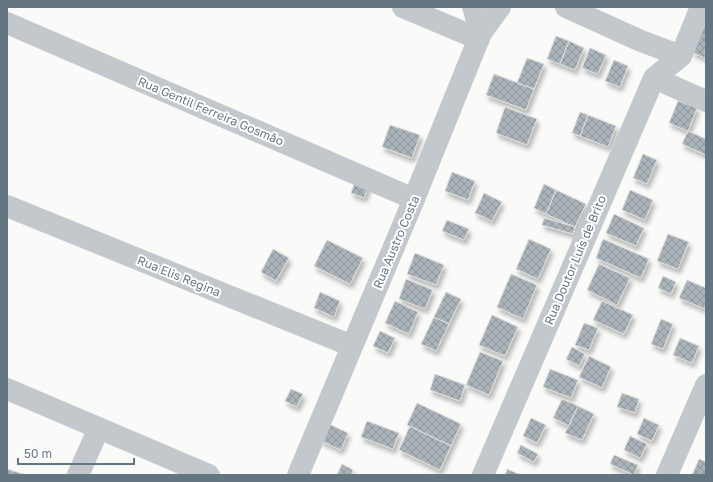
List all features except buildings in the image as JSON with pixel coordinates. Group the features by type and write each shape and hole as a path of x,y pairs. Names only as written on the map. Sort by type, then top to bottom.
{"street":[{"path":"403,7 480,36"},
{"path":"473,7 480,36"},
{"name":"Rua Austro Costa","path":"298,475 414,199 480,36 500,7"},
{"path":"566,7 641,41 681,56 701,7"},
{"name":"Rua Gentil Ferreira Gosmão","path":"7,23 414,199"},
{"name":"Rua Doutor Luís de Brito","path":"483,475 654,78 681,56"},
{"path":"654,78 706,101"},
{"name":"Rua Elis Regina","path":"7,206 352,346"},
{"path":"667,475 706,385"},
{"path":"7,389 209,475"},
{"path":"78,475 99,428"}]}
